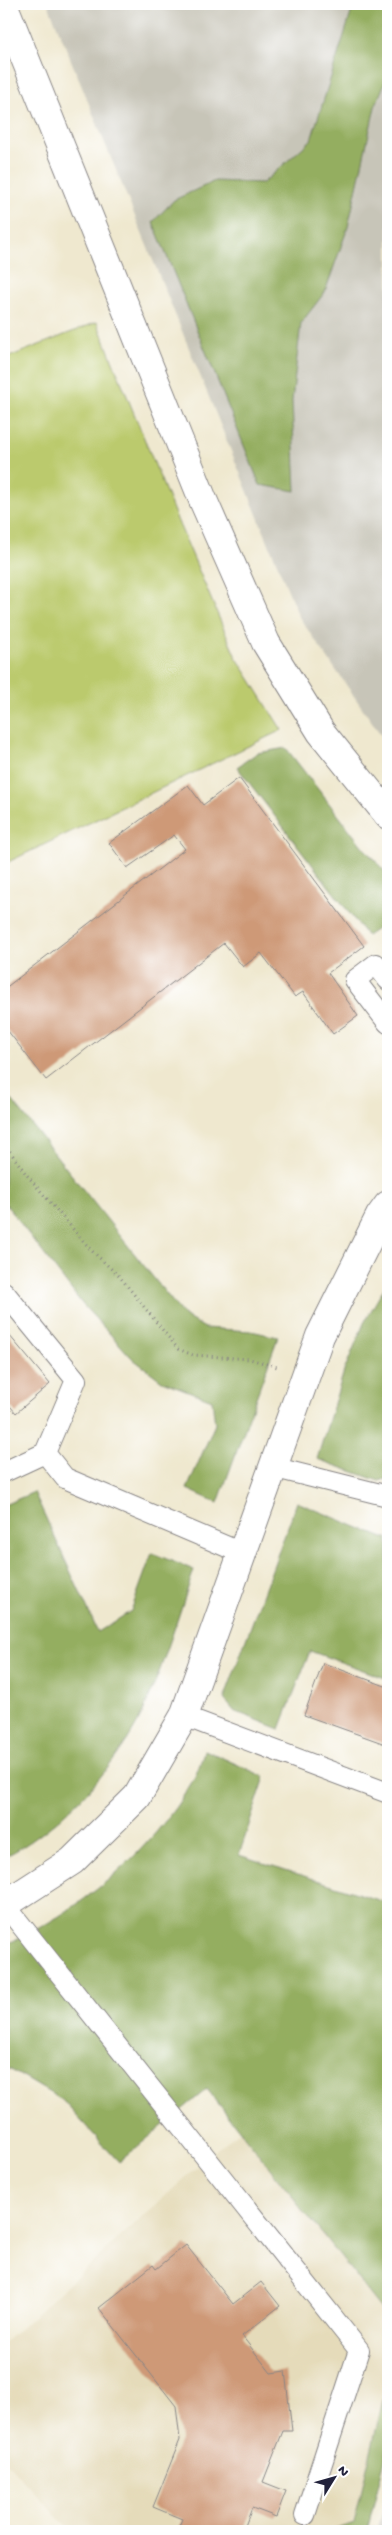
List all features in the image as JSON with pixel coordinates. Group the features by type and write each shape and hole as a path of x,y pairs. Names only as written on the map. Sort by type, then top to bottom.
{"street":[{"path":"4,6 203,500 266,643 321,732 388,815"},
{"path":"4,1905 72,1861 137,1797 184,1716 244,1554 272,1467 320,1336 380,1216 388,1205"}],"lane":[{"path":"388,980 376,964 355,980 388,1023"},
{"path":"4,1292 76,1380 45,1453 4,1472"},
{"path":"45,1453 65,1478 244,1554"},
{"path":"272,1467 388,1496"},
{"path":"184,1716 388,1793"},
{"path":"4,1905 359,2350 305,2515"}],"path":[{"path":"4,1143 26,1174 91,1250 120,1277 178,1349 193,1355 250,1359 282,1369"}],"shaded area":[{"path":"48,4 388,4 388,745 299,617"},
{"path":"245,2128 388,2299 388,2410 351,2531 70,2531 4,2460 4,2343 218,2148"},
{"path":"388,2489 388,2531 377,2531"}],"green space":[{"path":"354,4 388,4 388,75 375,107 348,227 325,292 301,323 292,401 296,491 260,485 153,222 174,200 215,181 263,183 311,140"},
{"path":"97,322 176,517 235,655 282,730 4,864 4,359"},
{"path":"286,748 363,847 388,875 388,936 385,938 377,929 367,936 237,767 257,753"},
{"path":"4,1090 184,1316 205,1328 251,1331 278,1337 218,1503 187,1489 215,1424 212,1400 162,1381 133,1359 83,1305 4,1202"},
{"path":"388,1281 388,1478 379,1481 317,1459 344,1371 364,1323"},
{"path":"34,1492 98,1632 131,1611 152,1553 194,1570 154,1687 136,1725 122,1748 88,1792 68,1812 47,1830 4,1857 4,1505"},
{"path":"297,1502 383,1538 388,1538 388,1679 310,1651 280,1729 234,1711 224,1699"},
{"path":"205,1750 265,1777 239,1855 388,1903 388,2317 207,2089 119,2162 62,2100 11,2070 4,2070 4,1945 32,1932 59,1916 110,1878 134,1856 156,1833 175,1808 194,1778"},
{"path":"388,2379 388,2447 367,2531 331,2531 354,2523"}],"building":[{"path":"239,778 364,946 328,973 358,1016 333,1034 303,992 295,997 261,953 243,967 224,943 46,1080 4,1026 4,989 185,849 174,835 127,868 109,843 188,785 203,805"},
{"path":"4,1329 50,1384 16,1413 4,1399"},
{"path":"323,1663 388,1687 388,1745 304,1715"},
{"path":"186,2245 233,2304 261,2282 280,2306 242,2336 271,2373 285,2371 292,2431 283,2431 263,2482 286,2491 276,2517 252,2508 243,2531 177,2531 182,2519 153,2507 180,2440 176,2406 99,2308 153,2265 156,2269"}]}
